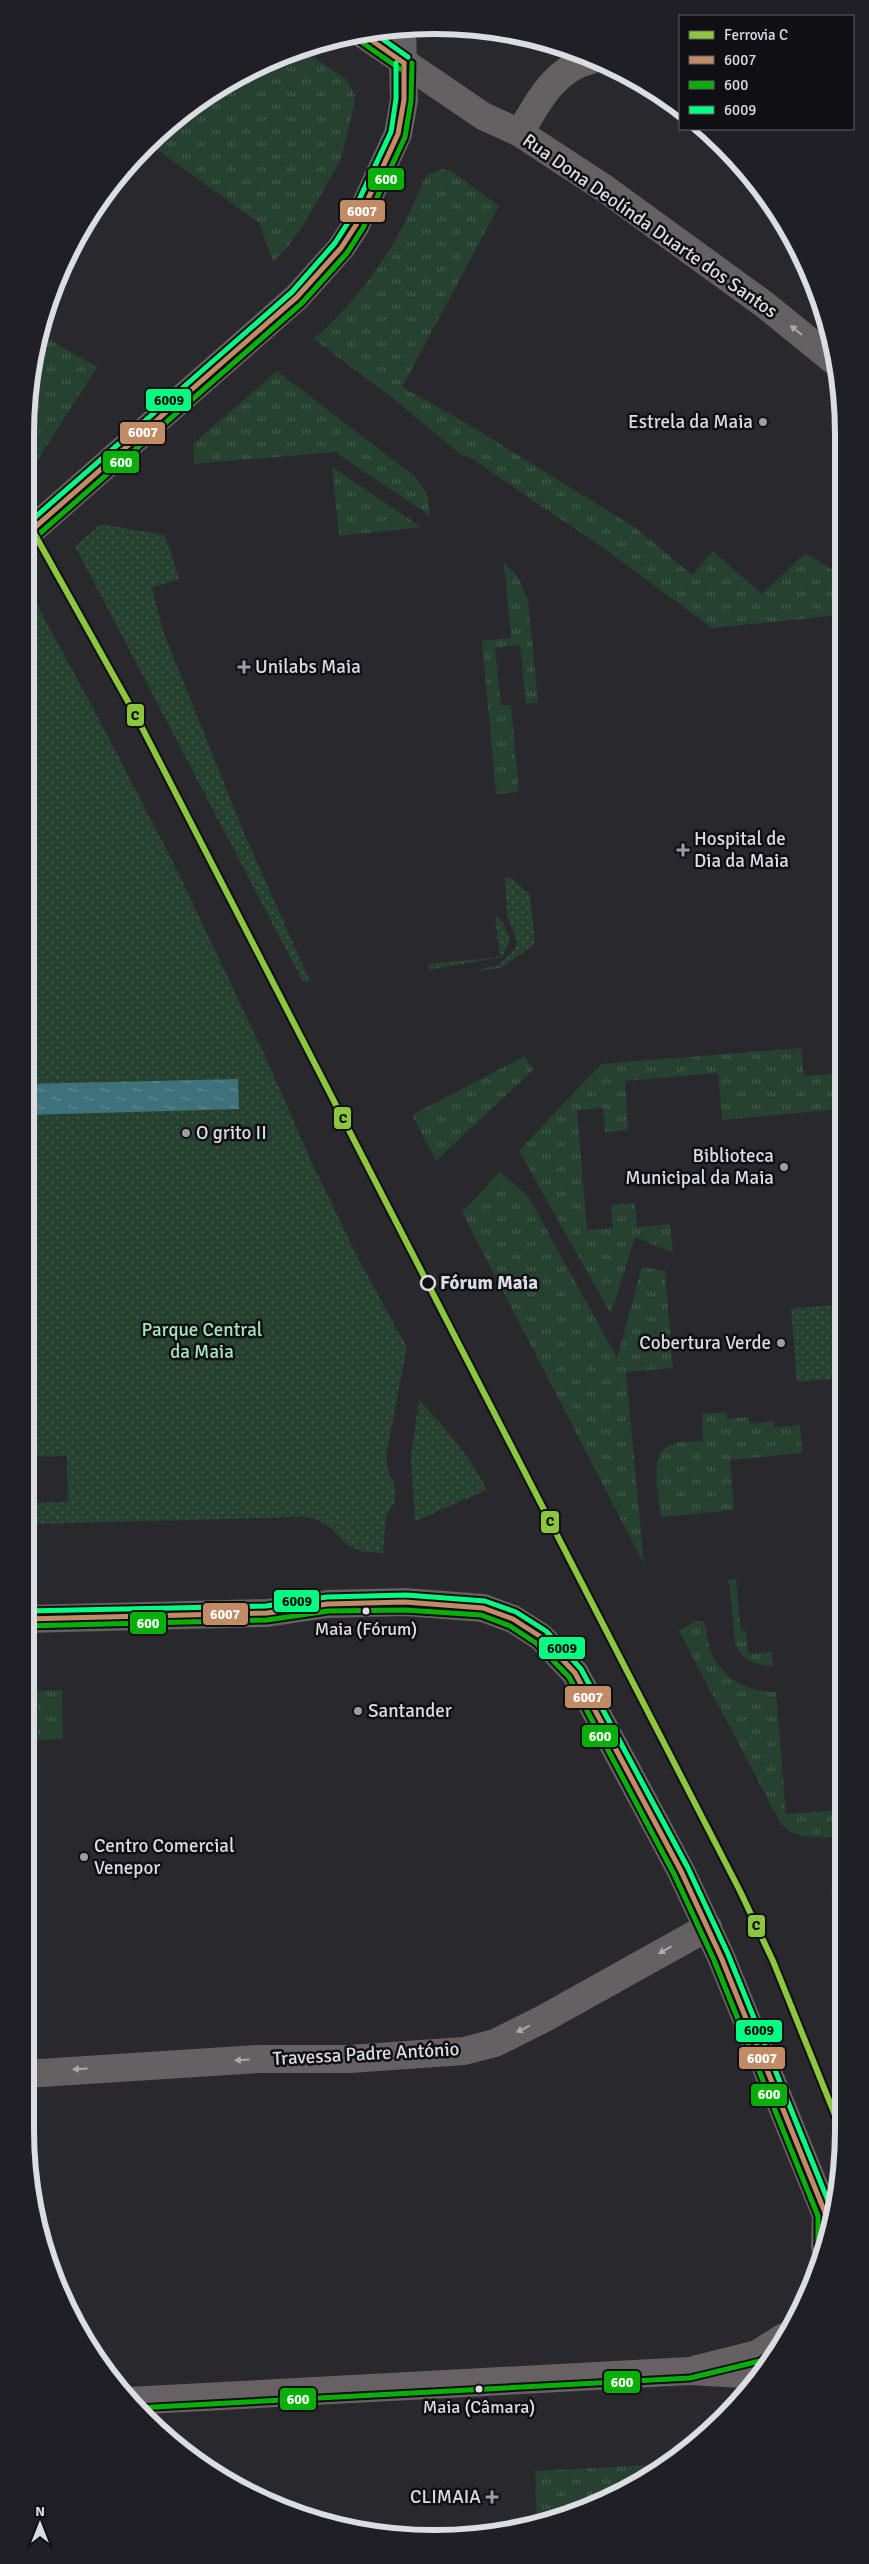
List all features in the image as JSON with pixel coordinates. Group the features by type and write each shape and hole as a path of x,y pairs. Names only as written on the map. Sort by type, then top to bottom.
{"main road":[{"path":"139,2400 690,2371 751,2374"}],"street":[{"path":"34,529 297,297 342,248 356,225 398,134 404,100 402,35"},
{"name":"Rua Dona Deolínda Duarte dos Santos","path":"369,39 483,116 520,133 658,227 765,305 828,356"},
{"path":"520,133 536,105 555,80 576,63 582,62"},
{"path":"34,1619 267,1613 327,1604 405,1602 468,1606 499,1613 528,1627 553,1648 575,1673 681,1871 708,1927 827,2213"},
{"name":"Travessa Padre António","path":"34,2073 258,2059 350,2059 464,2051 495,2043 536,2023 708,1927"},
{"path":"690,2371 757,2354 773,2344"}],"green space":[{"path":"308,54 346,79 355,95 341,159 304,224 288,247 273,262 259,223 154,148 170,133 234,87 281,64"},
{"path":"443,169 453,172 499,206 402,387 466,423 636,528 692,575 713,551 762,594 805,553 835,571 835,616 712,628 606,550 471,458 460,454 395,400 314,339 353,300 375,271 404,224 427,175"},
{"path":"45,337 97,367 34,466 37,382"},
{"path":"277,371 413,475 427,493 430,516 335,452 194,464 193,444"},
{"path":"332,467 421,527 339,536"},
{"path":"101,524 165,535 179,579 152,588 163,631 244,833 310,981 303,982 75,546"},
{"path":"504,562 518,577 528,600 538,702 526,704 520,645 495,648 501,705 511,705 519,792 496,794 482,641 511,638"},
{"name":"Parque Central da Maia","path":"34,599 178,872 267,1060 311,1161 361,1264 407,1347 387,1451 387,1466 395,1488 395,1502 386,1516 383,1553 365,1552 355,1549 343,1541 324,1523 305,1517 34,1524 34,1503 68,1502 67,1456 34,1457"},
{"path":"505,878 512,878 530,895 535,944 501,968 470,972 499,965 514,950 517,942 507,915"},
{"path":"495,916 502,921 510,940 502,957 429,970 429,964 500,957"},
{"path":"801,1048 804,1076 835,1074 835,1110 722,1120 718,1073 625,1081 628,1130 605,1132 603,1108 577,1110 587,1230 613,1228 611,1205 635,1203 637,1227 670,1224 673,1253 635,1237 611,1314 519,1151 601,1064"},
{"path":"525,1056 533,1070 436,1161 412,1115"},
{"path":"500,1172 528,1196 617,1358 642,1267 665,1271 673,1368 626,1372 644,1564 462,1212"},
{"path":"835,1305 835,1379 797,1382 791,1309"},
{"path":"419,1400 456,1442 473,1465 487,1490 415,1521 411,1457"},
{"path":"726,1412 727,1419 749,1417 750,1424 774,1421 774,1427 800,1425 802,1453 730,1460 734,1510 661,1517 656,1468 662,1452 668,1446 676,1443 703,1441 702,1414"},
{"path":"736,1579 741,1631 746,1631 748,1654 772,1652 773,1666 761,1665 750,1661 738,1650 735,1644 729,1580"},
{"path":"696,1621 702,1621 706,1625 708,1642 712,1653 724,1672 742,1685 753,1689 776,1692 786,1814 835,1811 835,1837 818,1838 802,1836 781,1824 679,1631"},
{"path":"62,1690 63,1739 34,1740 34,1691"},
{"path":"831,1888 835,1888 835,1912"},
{"path":"652,2465 635,2477 588,2500 537,2517 535,2471"}],"water":[{"path":"238,1079 239,1109 34,1115 34,1084"}],"rail line":[{"name":"C","path":"34,533 136,716 740,1891 773,1961 835,2115"}],"transit line":[{"name":"6009","path":"380,37 408,57"},
{"name":"6007","path":"369,39 404,63"},
{"name":"600","path":"359,41 400,69"},
{"name":"6009","path":"34,518 292,292 335,243 349,221 391,132 396,99 396,63"},
{"name":"6007","path":"34,528 297,297 341,248 356,225 398,134 404,100 404,63"},
{"name":"600","path":"34,538 302,303 347,253 363,228 405,137 411,101 412,63"},
{"name":"6009","path":"34,1611 266,1606 327,1597 406,1595 485,1601 516,1612 546,1631 581,1669 688,1868 728,1954 829,2203"},
{"name":"6007","path":"34,1619 267,1613 327,1604 405,1602 483,1608 513,1619 541,1637 575,1673 681,1871 721,1957 826,2217"},
{"name":"600","path":"34,1626 267,1620 328,1611 405,1610 481,1615 510,1626 536,1643 569,1677 674,1874 714,1960 818,2216 818,2246"},
{"name":"600","path":"146,2407 690,2378 762,2359"}],"place":[{"name":"Estrela da Maia","path":"763,422"},
{"name":"Unilabs Maia","path":"244,667"},
{"name":"Hospital de Dia da Maia","path":"683,850"},
{"name":"O grito II","path":"186,1133"},
{"name":"Biblioteca Municipal da Maia","path":"784,1167"},
{"name":"Fórum Maia","path":"428,1283"},
{"name":"Cobertura Verde","path":"781,1343"},
{"name":"Maia (Fórum)","path":"366,1611"},
{"name":"Santander","path":"358,1711"},
{"name":"Centro Comercial Venepor","path":"84,1857"},
{"name":"Maia (Câmara)","path":"479,2389"},
{"name":"CLIMAIA","path":"492,2497"}]}
